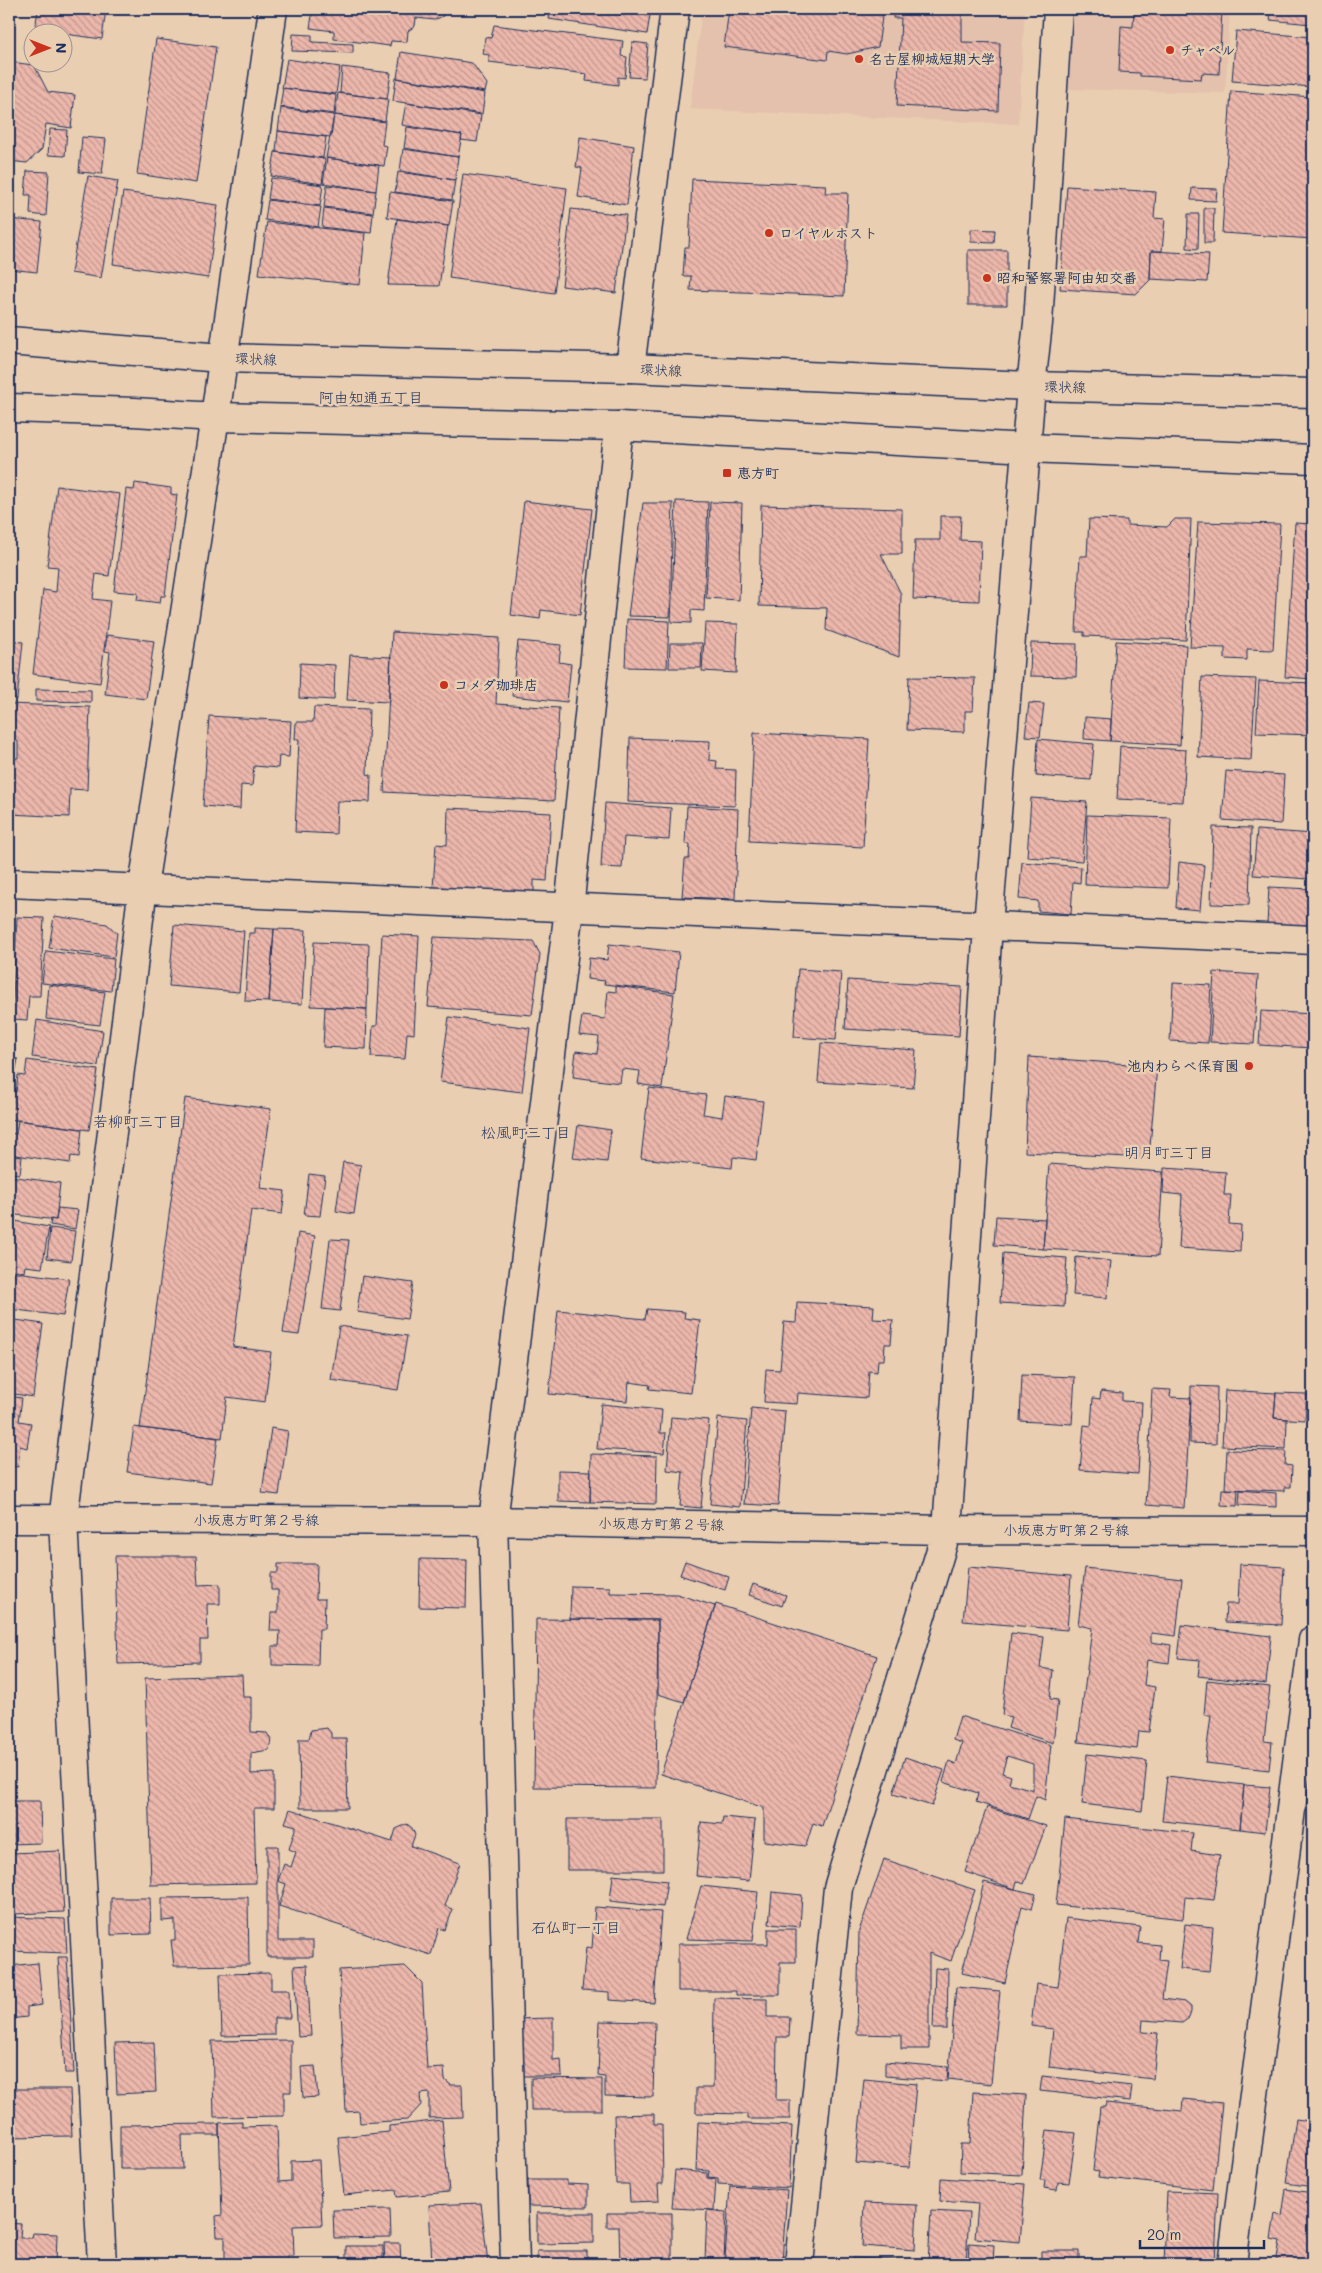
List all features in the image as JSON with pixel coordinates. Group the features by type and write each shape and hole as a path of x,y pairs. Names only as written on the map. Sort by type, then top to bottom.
{"street":[{"path":"102,2264 63,1520 143,887 215,417 273,9"},
{"path":"630,368 675,9"},
{"path":"799,2264 838,1888 947,1530 988,926 1031,386 1038,323 1058,9"},
{"name":"環状線","path":"9,341 222,358 630,368 1031,386 1313,393"},
{"path":"9,408 215,417 619,426 1027,448 1313,459"},
{"path":"515,2264 493,1521 569,909 619,426"},
{"path":"9,883 143,887 569,909 1313,940"},
{"name":"小坂恵方町第２号線","path":"9,1519 493,1521 947,1530 1313,1531"},
{"path":"1232,2264 1313,1640"}],"shaded area":[{"name":"名古屋柳城短期大学","path":"702,9 1025,9 1018,124 690,109"},
{"path":"1074,9 1230,9 1225,93 1068,89"}],"building":[{"path":"38,9 106,9 102,39 72,35 72,22 36,22"},
{"path":"313,9 445,9 445,11 443,16 434,20 416,18 415,26 408,31 407,42 391,41 390,46 334,39 334,31 310,28"},
{"path":"550,9 651,9 647,34 549,19"},
{"path":"729,9 883,10 878,47 847,54 828,51 827,60 724,47"},
{"path":"894,9 959,9 962,14 962,42 1000,43 998,111 897,106 901,18 893,18"},
{"name":"チャペル","path":"1134,9 1222,9 1219,74 1202,73 1201,79 1140,76 1140,73 1119,72 1121,26 1133,27"},
{"path":"1271,9 1312,9 1311,24 1270,20"},
{"path":"494,25 623,41 621,56 627,57 625,78 618,77 618,85 586,81 587,74 489,62 489,55 483,54 485,37 491,38"},
{"path":"1236,31 1313,37 1313,87 1232,81"},
{"path":"293,34 312,35 312,42 353,44 353,53 292,51"},
{"path":"156,39 216,47 196,183 137,174"},
{"path":"632,42 648,44 645,78 629,77"},
{"path":"401,52 472,63 487,84 485,92 397,78"},
{"path":"287,59 340,67 336,94 282,88"},
{"path":"9,62 22,64 22,72 38,72 48,92 75,95 71,128 46,124 42,149 27,163 9,161"},
{"path":"342,67 391,73 387,99 340,93"},
{"path":"396,78 485,93 482,114 393,101"},
{"path":"283,88 336,95 334,114 280,107"},
{"path":"1231,91 1313,97 1313,239 1222,233"},
{"path":"338,93 388,99 385,121 335,115"},
{"path":"406,103 481,115 477,142 461,140 462,135 402,125"},
{"path":"281,108 334,115 331,137 278,131"},
{"path":"334,115 385,122 382,145 387,146 384,166 326,158"},
{"path":"407,127 462,135 458,157 404,148"},
{"path":"50,129 67,130 65,156 48,155"},
{"path":"278,131 326,137 323,158 276,152"},
{"path":"82,137 106,139 102,174 79,172"},
{"path":"580,137 634,146 627,205 578,197 582,168 576,167"},
{"path":"403,149 458,157 455,180 400,171"},
{"path":"275,152 325,159 322,184 271,176"},
{"path":"327,158 379,165 376,191 323,183"},
{"path":"27,171 49,172 46,216 30,214 31,195 25,195"},
{"path":"398,172 455,180 452,200 395,192"},
{"path":"463,174 567,188 554,293 449,278"},
{"path":"88,176 118,181 101,278 71,273"},
{"path":"271,178 323,185 320,206 268,199"},
{"path":"692,179 826,185 825,193 848,193 844,296 690,290 691,276 683,276 685,247 689,247"},
{"path":"327,185 376,191 373,213 324,207"},
{"path":"1067,186 1156,192 1154,218 1165,219 1162,251 1151,251 1150,280 1136,294 1060,289"},
{"path":"1192,188 1217,189 1216,201 1191,200"},
{"path":"123,192 218,205 208,278 113,264"},
{"path":"390,192 453,201 449,226 387,217"},
{"path":"268,200 321,207 318,227 265,220"},
{"path":"324,208 373,214 371,233 322,227"},
{"path":"1204,208 1214,208 1213,243 1204,243"},
{"path":"571,209 626,215 616,293 562,286"},
{"path":"1188,214 1199,214 1198,249 1187,248"},
{"path":"9,219 42,222 37,272 9,269"},
{"path":"397,219 448,226 439,286 388,285"},
{"path":"267,222 365,233 360,285 259,274"},
{"path":"971,229 995,230 994,243 971,242"},
{"name":"昭和警察署阿由知交番","path":"968,250 1007,250 1007,305 968,305"},
{"path":"1151,251 1209,254 1207,282 1150,279"},
{"path":"135,483 171,488 171,494 177,495 165,596 161,596 160,603 137,600 138,593 114,591 126,489 134,490"},
{"path":"57,486 120,494 109,576 96,574 93,599 110,601 100,683 33,674 43,590 56,592 58,567 47,566"},
{"path":"524,501 592,509 580,615 541,610 540,619 511,615"},
{"path":"676,501 708,502 704,611 691,610 691,623 671,622"},
{"path":"710,502 742,503 739,600 706,598"},
{"path":"643,503 673,503 670,617 628,616"},
{"path":"761,505 902,509 902,554 881,554 901,594 899,657 826,630 827,608 759,606"},
{"path":"940,516 961,516 960,540 981,541 979,601 913,599 915,540 940,540"},
{"path":"1089,519 1127,520 1127,525 1167,527 1175,519 1191,519 1186,640 1084,636 1084,632 1076,632 1080,556 1087,556"},
{"path":"1198,522 1280,524 1273,650 1247,649 1247,660 1225,659 1225,648 1190,647"},
{"path":"1295,523 1313,524 1313,679 1285,677"},
{"path":"627,619 669,621 667,668 625,667"},
{"path":"705,623 738,624 736,673 702,671"},
{"path":"392,632 499,638 496,704 559,708 554,801 384,792"},
{"path":"107,635 154,641 146,699 105,694 110,652 105,651"},
{"path":"9,640 23,642 17,699 9,698"},
{"path":"518,641 561,645 559,662 571,664 567,702 512,696"},
{"path":"1116,641 1186,645 1180,745 1110,741"},
{"path":"670,643 702,643 701,668 669,668"},
{"path":"1031,643 1077,644 1076,677 1030,676"},
{"path":"350,655 391,657 389,702 347,700"},
{"path":"300,663 335,665 334,700 299,698"},
{"path":"909,677 975,678 973,711 965,711 965,732 907,730"},
{"path":"1202,677 1256,679 1251,760 1198,757"},
{"path":"1259,681 1313,683 1313,735 1256,733"},
{"path":"36,689 91,690 91,702 36,701"},
{"path":"1029,703 1044,704 1040,737 1025,736"},
{"path":"9,704 90,707 87,790 70,789 69,817 9,814 9,758 18,758 18,741 9,740"},
{"path":"314,707 369,709 367,774 371,775 370,802 337,801 336,834 295,832 299,739 295,739 296,722 313,722"},
{"path":"209,716 291,721 289,757 279,756 278,768 254,766 252,786 241,785 240,809 203,806"},
{"path":"1085,717 1111,719 1110,741 1084,739"},
{"path":"754,733 869,739 863,847 749,841"},
{"path":"630,738 710,741 709,760 717,761 716,769 736,770 735,806 628,802"},
{"path":"1038,739 1094,744 1091,780 1036,776"},
{"path":"1120,746 1186,750 1183,802 1117,799"},
{"path":"1226,771 1284,775 1281,824 1222,820"},
{"path":"1031,798 1087,802 1082,861 1027,857"},
{"path":"605,803 671,808 669,840 624,837 622,868 601,867"},
{"path":"687,806 738,809 735,899 682,897 685,859 689,859 690,844 685,844"},
{"path":"448,808 551,813 547,881 534,880 534,893 433,888 436,844 447,845"},
{"path":"1087,815 1171,818 1168,888 1085,885"},
{"path":"1213,827 1251,828 1249,905 1211,904"},
{"path":"1257,830 1313,834 1313,860 1311,860 1309,879 1253,875"},
{"path":"1022,862 1081,867 1080,883 1073,882 1071,914 1038,911 1038,901 1019,899"},
{"path":"1179,862 1204,865 1200,910 1176,908"},
{"path":"1269,887 1313,889 1313,926 1267,925"},
{"path":"54,916 107,924 117,933 114,957 49,948"},
{"path":"17,917 44,918 40,996 29,996 27,1020 12,1019"},
{"path":"174,925 244,931 239,992 169,986"},
{"path":"255,928 274,929 269,1002 245,1001 249,933 255,933"},
{"path":"274,929 306,930 302,1004 269,1002"},
{"path":"382,934 419,936 414,1034 407,1033 405,1059 371,1057 373,1026 377,1026"},
{"path":"434,937 533,941 540,954 532,1015 428,1007"},
{"path":"314,942 369,944 367,1009 311,1006"},
{"path":"609,944 679,952 675,992 604,984 605,981 587,979 589,958 607,960"},
{"path":"46,951 114,959 111,991 42,983"},
{"path":"798,969 841,972 836,1040 794,1037"},
{"path":"1214,972 1258,975 1254,1044 1210,1042"},
{"path":"848,980 962,987 959,1036 845,1029"},
{"path":"1173,983 1211,985 1208,1043 1170,1041"},
{"path":"49,985 105,992 100,1025 46,1019"},
{"path":"616,986 674,994 662,1088 638,1084 640,1071 622,1069 620,1083 573,1077 576,1051 597,1054 599,1037 579,1035 582,1016 605,1019 608,991 616,992"},
{"path":"325,1007 367,1009 366,1049 323,1047"},
{"path":"1261,1011 1313,1014 1313,1048 1259,1045"},
{"path":"449,1017 530,1028 522,1092 440,1082"},
{"path":"37,1020 103,1031 98,1066 32,1057"},
{"path":"821,1043 916,1050 913,1088 818,1082"},
{"path":"1029,1057 1157,1066 1149,1158 1025,1152"},
{"path":"9,1058 18,1059 16,1069 11,1068 9,1086"},
{"path":"27,1060 98,1070 89,1130 9,1119 9,1091 16,1092 18,1075 25,1076"},
{"path":"649,1088 706,1095 703,1114 722,1117 725,1096 763,1101 756,1160 733,1157 732,1168 641,1158"},
{"path":"185,1098 271,1109 260,1188 285,1191 282,1214 251,1210 233,1347 271,1352 265,1402 227,1397 222,1438 140,1428"},
{"path":"18,1120 82,1129 79,1157 71,1156 70,1163 9,1154 9,1133 16,1134"},
{"path":"578,1125 611,1130 607,1162 573,1158"},
{"path":"9,1155 22,1157 20,1174 9,1173"},
{"path":"343,1162 361,1165 354,1214 336,1211"},
{"path":"1049,1164 1163,1172 1158,1256 1043,1249"},
{"path":"1164,1168 1226,1172 1224,1195 1231,1195 1229,1224 1241,1225 1240,1252 1179,1248 1182,1195 1163,1193"},
{"path":"309,1174 325,1176 320,1216 304,1215"},
{"path":"9,1176 60,1183 56,1220 9,1214"},
{"path":"58,1208 78,1210 75,1229 50,1225 51,1219 56,1220"},
{"path":"996,1216 1045,1219 1043,1249 994,1245"},
{"path":"9,1220 49,1227 42,1268 25,1266 24,1272 9,1269"},
{"path":"50,1228 75,1231 71,1261 47,1258"},
{"path":"298,1233 315,1236 299,1335 283,1333"},
{"path":"330,1239 349,1240 340,1311 322,1309"},
{"path":"1003,1253 1067,1258 1064,1307 1000,1303"},
{"path":"1076,1257 1111,1261 1107,1298 1073,1295"},
{"path":"9,1271 69,1279 63,1316 9,1309"},
{"path":"362,1276 413,1283 407,1319 357,1312"},
{"path":"797,1302 874,1306 873,1319 893,1320 891,1344 885,1344 884,1360 878,1360 877,1372 869,1371 867,1398 798,1393 797,1404 764,1402 766,1369 780,1370 784,1322 796,1323"},
{"path":"647,1309 685,1312 684,1318 700,1320 691,1393 649,1389 650,1385 629,1382 627,1401 549,1394 558,1310 645,1319"},
{"path":"9,1319 43,1324 33,1397 9,1393"},
{"path":"339,1326 407,1336 398,1390 331,1380"},
{"path":"1022,1375 1075,1377 1072,1424 1020,1421"},
{"path":"1191,1386 1217,1387 1216,1444 1190,1443"},
{"path":"1152,1389 1171,1390 1170,1397 1191,1398 1184,1508 1146,1505"},
{"path":"1225,1390 1276,1393 1274,1418 1287,1419 1286,1449 1222,1446"},
{"path":"1101,1391 1122,1393 1122,1401 1142,1402 1138,1474 1080,1470 1084,1425 1091,1426 1093,1398 1100,1399"},
{"path":"1276,1393 1307,1394 1305,1420 1274,1418"},
{"path":"9,1396 22,1398 19,1421 31,1423 27,1448 20,1446 18,1467 9,1465"},
{"path":"601,1404 662,1410 660,1433 666,1433 664,1453 597,1449"},
{"path":"751,1408 785,1411 778,1506 744,1504"},
{"path":"671,1417 709,1420 701,1508 680,1506 683,1472 667,1470"},
{"path":"718,1418 747,1421 740,1507 710,1504"},
{"path":"134,1427 218,1438 211,1483 127,1472"},
{"path":"271,1428 288,1431 279,1495 262,1493"},
{"path":"1227,1450 1286,1451 1285,1465 1292,1466 1291,1487 1285,1487 1285,1491 1225,1489"},
{"path":"591,1454 657,1456 656,1504 590,1502"},
{"path":"558,1470 591,1471 590,1502 558,1501"},
{"path":"1222,1489 1238,1490 1237,1506 1221,1505"},
{"path":"1240,1490 1276,1493 1276,1507 1239,1505"},
{"path":"115,1556 196,1556 198,1585 220,1584 220,1604 207,1604 208,1640 200,1640 200,1662 118,1664"},
{"path":"420,1559 467,1560 466,1608 419,1607"},
{"path":"685,1561 729,1577 725,1590 680,1575"},
{"path":"278,1564 317,1564 316,1599 325,1599 324,1629 319,1629 318,1666 272,1665 272,1646 279,1646 280,1631 270,1631 271,1613 278,1613 278,1590 271,1590 271,1573 278,1573"},
{"path":"1240,1564 1284,1567 1281,1625 1225,1622 1226,1604 1238,1604"},
{"path":"968,1567 1071,1576 1067,1630 963,1621"},
{"path":"1085,1568 1182,1579 1176,1636 1151,1633 1151,1642 1171,1645 1169,1663 1147,1660 1144,1685 1155,1687 1149,1732 1139,1731 1137,1749 1078,1742 1092,1628 1078,1625"},
{"path":"753,1584 786,1595 782,1606 749,1595"},
{"path":"571,1586 610,1587 610,1593 677,1594 715,1606 684,1702 658,1694 658,1620 570,1619"},
{"path":"716,1604 877,1656 822,1826 813,1823 806,1846 764,1841 764,1808 661,1774"},
{"path":"536,1619 658,1620 656,1788 534,1787"},
{"path":"1182,1625 1271,1636 1266,1684 1198,1676 1200,1660 1178,1658"},
{"path":"1011,1633 1044,1637 1040,1668 1053,1670 1050,1699 1058,1700 1053,1743 1008,1728 1011,1717 1002,1715"},
{"path":"242,1675 243,1697 251,1697 251,1732 267,1733 271,1740 269,1750 251,1753 251,1774 274,1773 274,1808 254,1808 256,1883 151,1885 145,1678"},
{"path":"1207,1680 1270,1687 1264,1741 1272,1742 1269,1770 1205,1763 1211,1715 1204,1715"},
{"path":"960,1716 1051,1745 1045,1800 1036,1796 1028,1819 976,1802 978,1793 943,1782 949,1761 956,1764 962,1743 953,1740","holes":["1007,1756 1033,1764 1033,1790 1009,1783 1011,1776 1002,1773"]},
{"path":"327,1728 331,1733 331,1738 346,1738 348,1808 300,1808 299,1739 309,1739 311,1730"},
{"path":"1087,1754 1147,1761 1142,1811 1082,1804"},
{"path":"905,1757 944,1770 932,1806 893,1794"},
{"path":"1167,1776 1244,1785 1240,1829 1162,1821"},
{"path":"1244,1785 1270,1787 1265,1832 1240,1829"},
{"path":"9,1801 40,1801 41,1843 9,1844"},
{"path":"987,1807 1046,1826 1024,1884 1017,1881 1015,1889 965,1872"},
{"path":"290,1809 392,1842 396,1829 407,1824 412,1828 415,1835 411,1846 460,1863 445,1906 453,1909 445,1930 439,1928 431,1955 279,1906 286,1884 278,1881 284,1864 291,1867 296,1852 289,1849 296,1826 285,1823"},
{"path":"723,1817 755,1820 749,1881 696,1876 701,1822 722,1824"},
{"path":"567,1819 663,1819 663,1870 567,1870"},
{"path":"1065,1819 1193,1833 1191,1851 1220,1855 1214,1900 1185,1897 1183,1919 1056,1905"},
{"path":"267,1846 278,1846 278,1941 313,1941 313,1957 267,1957"},
{"path":"60,1851 64,1912 14,1914 11,1853"},
{"path":"884,1859 975,1890 951,1961 929,1953 929,2049 901,2049 901,2035 857,2034 859,1931"},
{"path":"613,1875 667,1881 663,1907 610,1901"},
{"path":"984,1882 1036,1894 1032,1909 1022,1906 1005,1983 962,1973"},
{"path":"701,1886 758,1892 753,1941 686,1939"},
{"path":"772,1892 802,1895 800,1927 769,1924"},
{"path":"248,1897 249,1965 174,1966 171,1940 175,1940 175,1920 162,1921 162,1898"},
{"path":"111,1898 150,1898 151,1934 111,1935"},
{"path":"595,1907 661,1912 654,2003 609,2000 609,1992 582,1990 586,1947 592,1948"},
{"path":"9,1917 65,1919 67,1953 9,1951"},
{"path":"1313,1917 1313,1948 1309,1948"},
{"path":"1066,1918 1140,1927 1138,1943 1160,1945 1159,1960 1167,1961 1162,1999 1185,2002 1191,2007 1191,2012 1189,2018 1182,2023 1143,2020 1142,2032 1158,2033 1153,2079 1049,2067 1053,2029 1031,2026 1036,1984 1058,1987"},
{"path":"1185,1924 1213,1927 1209,1972 1180,1969"},
{"path":"768,1929 796,1929 796,1962 780,1962 780,1995 736,1995 736,1991 678,1991 678,1944 768,1944"},
{"path":"58,1957 67,1957 74,2073 65,2073"},
{"path":"38,1963 42,2005 27,2007 27,2017 9,2019 9,1966"},
{"path":"307,1965 311,2036 298,2037 294,1966"},
{"path":"405,1966 422,1983 427,2069 444,2068 445,2080 451,2085 462,2085 463,2117 429,2118 429,2093 420,2094 421,2105 407,2120 360,2123 359,2111 346,2112 339,1970"},
{"path":"935,1968 948,1969 947,2029 933,2029"},
{"path":"271,1973 271,1990 289,1990 290,2018 274,2018 274,2035 222,2036 220,1974"},
{"path":"956,1987 1000,1991 991,2084 948,2079"},
{"path":"714,1998 767,1999 767,2017 790,2017 789,2037 777,2037 776,2100 790,2100 790,2119 747,2119 747,2114 696,2113 696,2088 713,2088"},
{"path":"553,2018 553,2060 561,2059 562,2076 514,2076 513,2019"},
{"path":"600,2021 655,2022 653,2097 605,2096 605,2077 598,2076"},
{"path":"291,2040 291,2092 284,2092 284,2116 214,2117 212,2041"},
{"path":"154,2042 156,2092 117,2094 115,2043"},
{"path":"885,2062 948,2067 947,2081 885,2076"},
{"path":"315,2066 318,2097 303,2098 301,2067"},
{"path":"1313,2069 1313,2115 1308,2114"},
{"path":"1042,2076 1132,2086 1130,2101 1040,2091"},
{"path":"531,2078 602,2079 602,2110 531,2110"},
{"path":"864,2079 916,2084 909,2167 856,2163"},
{"path":"9,2089 70,2089 72,2136 9,2137"},
{"path":"973,2092 1026,2095 1022,2175 960,2172 961,2144 970,2144"},
{"path":"1183,2099 1222,2103 1213,2190 1098,2177 1099,2172 1093,2171 1100,2107 1105,2107 1106,2103 1182,2111"},
{"path":"654,2114 654,2124 662,2124 663,2184 658,2184 659,2201 630,2202 629,2184 616,2184 614,2115"},
{"path":"1296,2119 1313,2122 1313,2187 1286,2183"},
{"path":"442,2120 449,2192 397,2197 396,2190 344,2195 338,2137 389,2132 389,2126"},
{"path":"242,2122 242,2127 277,2126 279,2182 291,2181 291,2161 319,2160 322,2225 293,2226 294,2256 287,2256 287,2264 225,2264 225,2237 217,2237 216,2216 222,2215 219,2123"},
{"path":"698,2122 792,2126 789,2188 718,2184 718,2178 708,2177 709,2171 696,2170"},
{"path":"219,2124 219,2135 182,2135 183,2169 120,2169 120,2125"},
{"path":"1047,2130 1076,2133 1069,2183 1058,2182 1057,2190 1044,2188 1045,2180 1040,2180"},
{"path":"675,2170 707,2173 707,2178 716,2179 714,2210 672,2208"},
{"path":"941,2178 1025,2184 1020,2242 975,2238 978,2204 940,2201"},
{"path":"528,2180 567,2180 567,2184 588,2185 588,2207 528,2206"},
{"path":"730,2186 787,2190 782,2262 725,2258"},
{"path":"1286,2189 1313,2193 1313,2264 1276,2263 1280,2241 1271,2239 1275,2214 1282,2216"},
{"path":"1167,2191 1218,2193 1215,2264 1164,2264"},
{"path":"481,2203 488,2264 432,2264 429,2205"},
{"path":"864,2203 917,2205 915,2250 862,2246"},
{"path":"390,2209 391,2237 334,2238 333,2210"},
{"path":"707,2210 726,2212 724,2262 705,2261"},
{"path":"931,2211 969,2213 966,2264 928,2264"},
{"path":"537,2213 594,2213 594,2243 537,2244"},
{"path":"607,2213 672,2213 672,2264 620,2264 619,2227 607,2227"},
{"path":"9,2223 21,2224 20,2238 32,2238 33,2233 57,2234 56,2264 33,2264 34,2260 14,2259 13,2264 9,2264"},
{"path":"384,2243 400,2243 401,2263 385,2264"},
{"path":"969,2243 994,2245 993,2264 968,2264"},
{"path":"346,2246 383,2246 383,2264 346,2264"},
{"path":"537,2251 587,2251 587,2264 537,2264"},
{"path":"1041,2251 1079,2251 1079,2264 1041,2264"},
{"path":"853,2258 917,2261 917,2264 853,2264"}],"place":[{"name":"チャペル","path":"1170,50"},
{"name":"名古屋柳城短期大学","path":"859,59"},
{"name":"ロイヤルホスト","path":"769,233"},
{"name":"昭和警察署阿由知交番","path":"987,278"},
{"name":"恵方町","path":"727,473"},
{"name":"コメダ珈琲店","path":"444,685"},
{"name":"池内わらべ保育園","path":"1249,1066"}],"district":[{"name":"阿由知通五丁目","path":"371,398"},
{"name":"若柳町三丁目","path":"138,1122"},
{"name":"松風町三丁目","path":"526,1133"},
{"name":"明月町三丁目","path":"1169,1153"},
{"name":"石仏町一丁目","path":"576,1928"}]}
